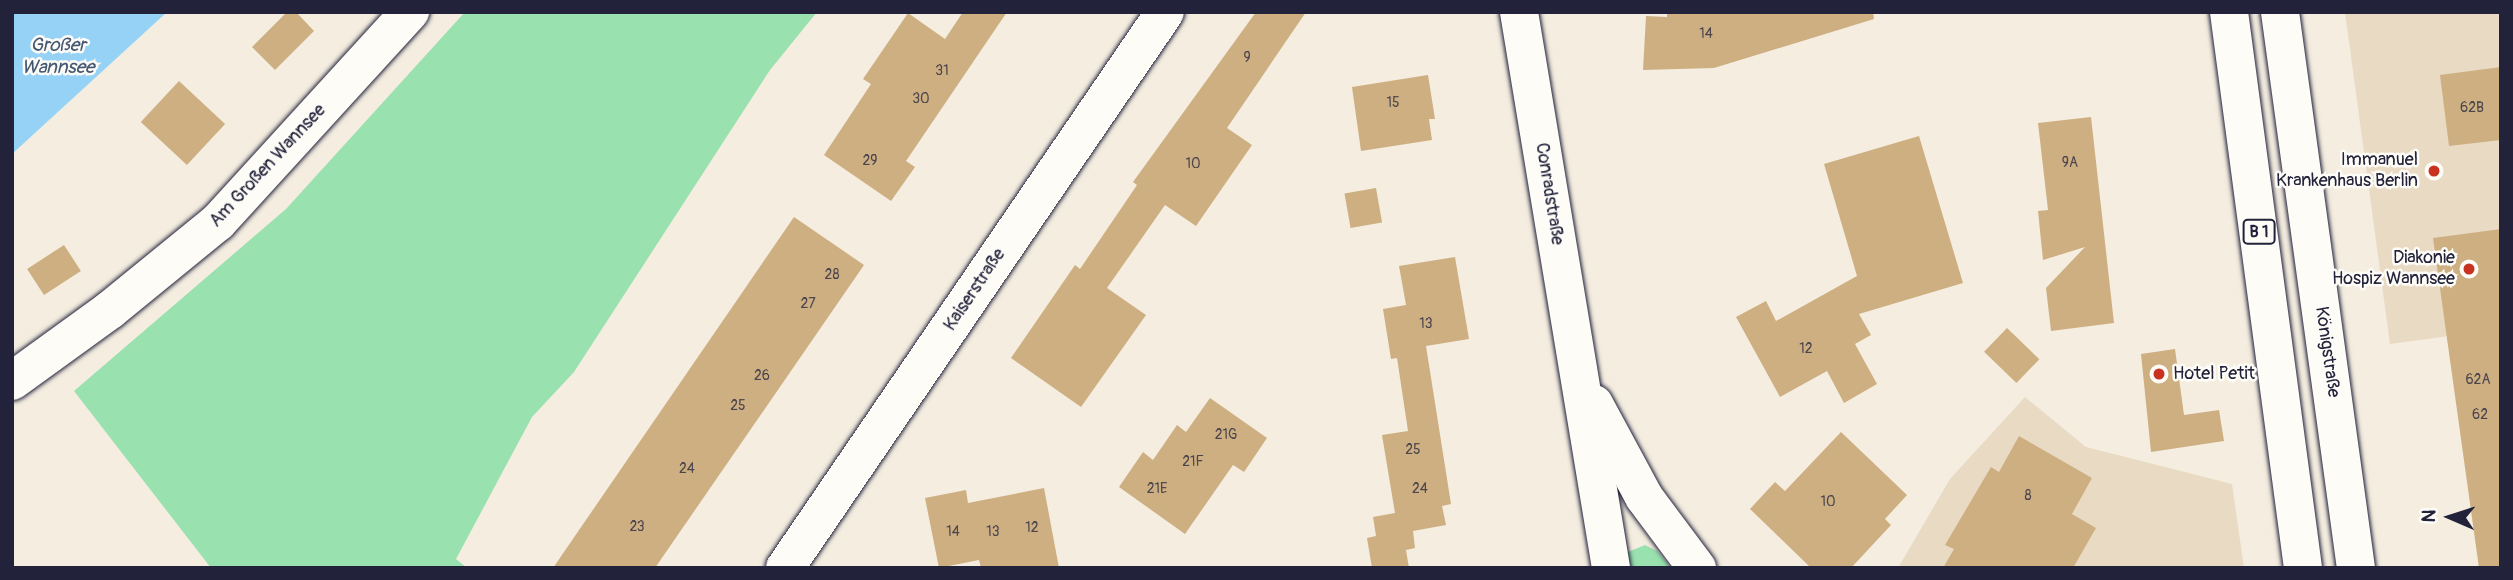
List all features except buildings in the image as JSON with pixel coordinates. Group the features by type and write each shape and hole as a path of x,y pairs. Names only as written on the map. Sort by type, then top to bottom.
{"street":[{"name":"Am Großen Wannsee","path":"12,381 110,310 218,222 410,12"},
{"name":"Kaiserstraße","path":"785,568 1165,12"},
{"name":"Conradstraße","path":"1519,12 1611,568"},
{"name":"B 1","path":"2229,12 2303,568"},
{"name":"Königstraße","path":"2280,12 2356,568"},
{"name":"Conradstraße","path":"1579,375 1644,497 1697,568"}],"shaded area":[{"name":"Immanuel Krankenhaus Berlin","path":"2345,12 2501,12 2501,329 2390,344"},
{"path":"2025,397 2086,447 2232,484 2244,568 1898,568 1950,479"}],"green space":[{"path":"465,12 817,12 770,70 574,372 532,417 456,559 467,568 211,568 74,391 286,209"},
{"path":"1645,545 1657,551 1671,568 1622,568 1623,554"}],"water":[{"name":"Großer Wannsee","path":"12,12 167,12 12,154"}],"place":[{"name":"Immanuel Krankenhaus Berlin","path":"2434,171"},
{"name":"Diakonie Hospiz Wannsee","path":"2469,269"},
{"name":"Hotel Petit","path":"2159,374"}]}
